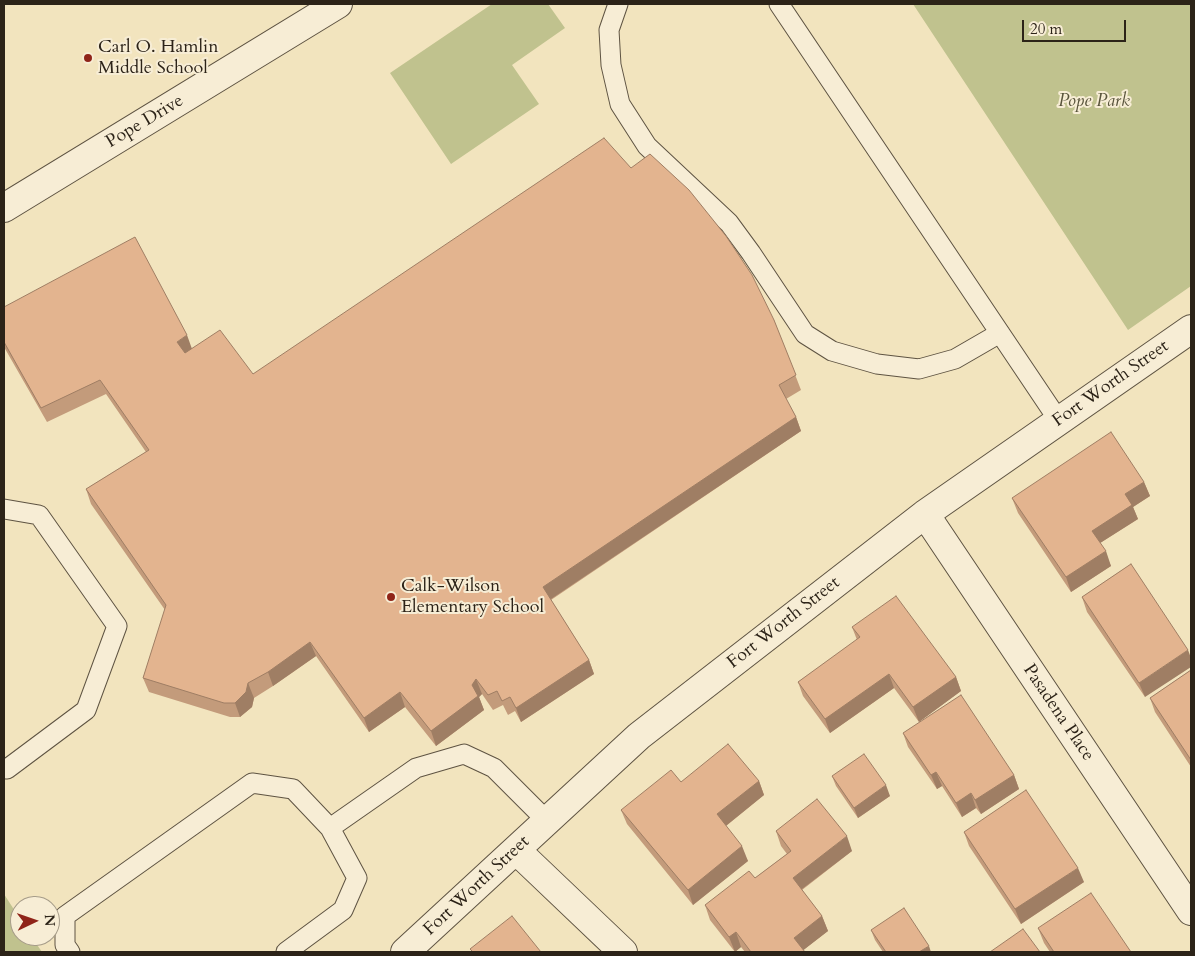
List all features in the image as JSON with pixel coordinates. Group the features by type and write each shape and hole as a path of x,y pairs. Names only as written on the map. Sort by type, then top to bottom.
{"street":[{"name":"Pope Drive","path":"4,208 338,4"},
{"name":"Fort Worth Street","path":"405,952 639,736 925,514 1191,329"},
{"name":"Pasadena Place","path":"925,514 1191,911"},
{"path":"516,850 623,952"}],"lane":[{"path":"618,4 609,30 611,65 620,104 647,146 729,223 805,334 832,351 877,364 919,368 954,359 1000,333"},
{"path":"780,4 1059,421"},
{"path":"4,509 39,516 117,626 86,710 7,769 4,768"},
{"path":"330,828 416,768 464,754 494,768 547,821"},
{"path":"70,952 65,945 65,916 252,783 293,789 330,828 357,878 343,910 286,952"}],"green space":[{"path":"492,4 548,4 565,28 512,65 539,104 451,164 390,73"},
{"name":"Pope Park","path":"913,4 1191,4 1191,286 1128,330"},
{"path":"4,894 10,903 10,946 38,946 42,952 4,952"}],"building":[{"path":"604,138 631,168 650,154 689,190 726,236 752,275 774,320 796,375 779,385 796,417 543,587 589,660 516,708 510,697 502,701 497,691 488,695 476,679 472,685 478,696 431,731 400,692 364,718 310,642 268,672 248,683 246,692 235,703 224,703 143,678 166,605 86,489 149,450 100,380 41,408 4,342 4,307 135,237 187,335 177,342 185,353 220,330 253,374"},
{"path":"1111,432 1144,482 1125,494 1132,505 1092,531 1106,551 1066,577 1012,498"},
{"path":"1131,564 1188,650 1139,683 1082,597"},
{"path":"896,596 956,677 913,707 889,674 825,719 798,682 860,637 852,627"},
{"path":"1191,670 1191,760 1150,698"},
{"path":"961,695 1014,775 975,800 971,793 956,803 936,772 931,775 903,733"},
{"path":"728,744 759,781 717,814 742,846 688,890 621,810 671,770 681,782"},
{"path":"864,754 886,785 854,808 832,776"},
{"path":"1026,790 1078,868 1015,909 964,832"},
{"path":"817,799 847,836 793,878 822,916 794,938 805,952 751,952 736,932 729,937 705,905 749,871 755,878 791,851 776,831"},
{"path":"1091,893 1131,952 1054,952 1038,928"},
{"path":"904,908 929,946 919,952 886,952 871,930"},
{"path":"512,916 541,952 473,952 470,949"},
{"path":"1023,929 1040,952 990,952"}],"place":[{"name":"Carl O. Hamlin Middle School","path":"88,58"},
{"name":"Calk-Wilson Elementary School","path":"391,597"}]}
